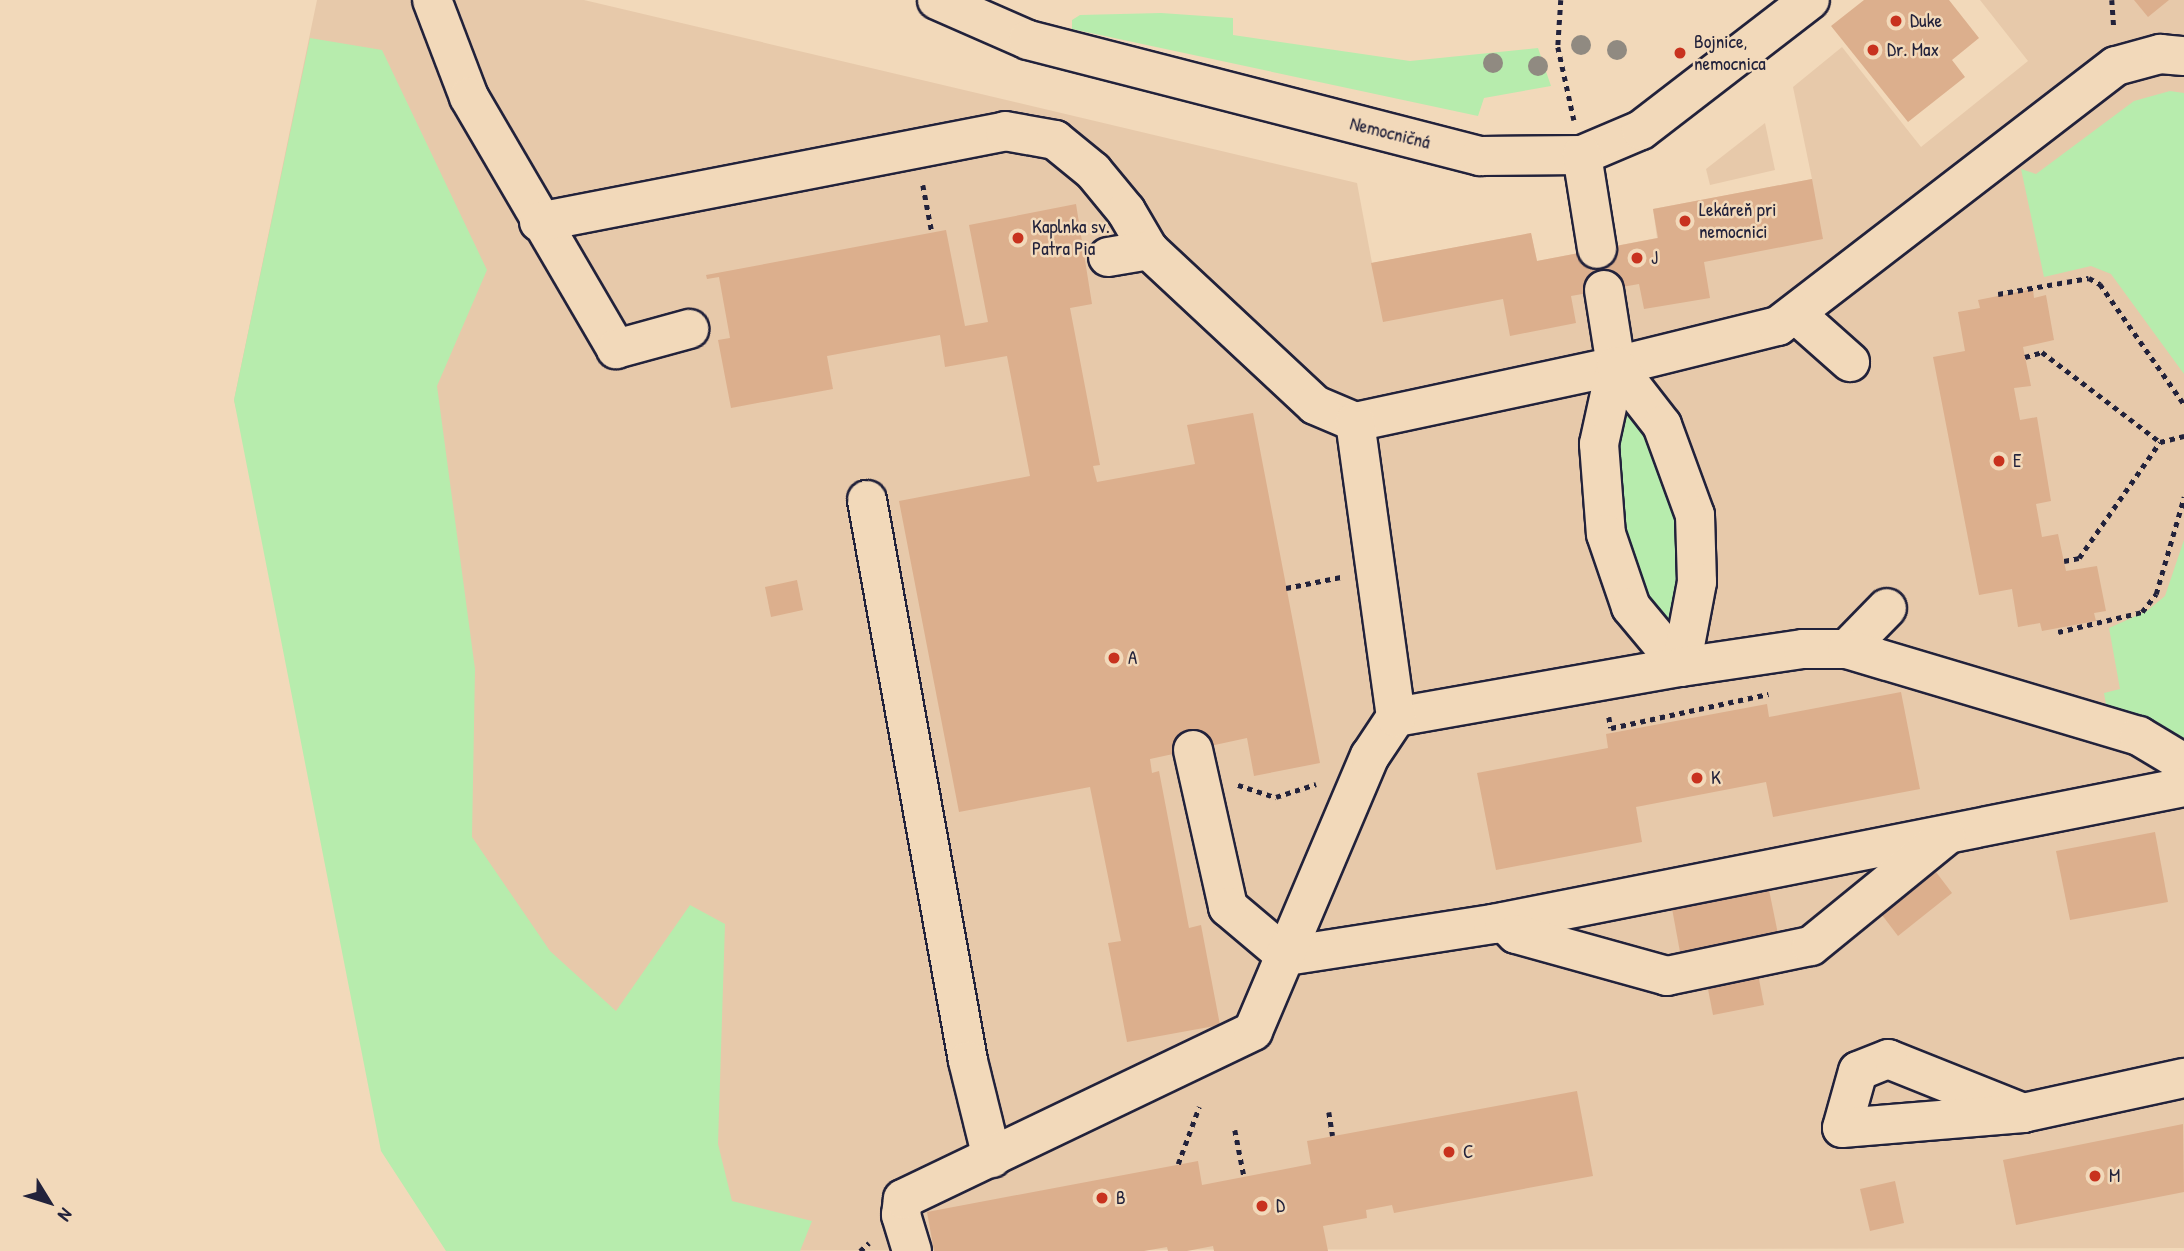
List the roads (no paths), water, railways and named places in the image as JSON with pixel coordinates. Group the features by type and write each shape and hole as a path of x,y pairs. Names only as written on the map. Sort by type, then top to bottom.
{"street":[{"path":"432,0 469,97 539,222 616,349 689,329"},
{"name":"Nemocničná","path":"937,0 1028,40 1480,156 1582,155 1641,130 1810,0"},
{"path":"539,222 1005,131 1055,140 1093,171 1126,211 1149,250 1315,405 1355,422 1616,366 1778,326 1797,315 2116,66 2161,54 2184,55"},
{"path":"1582,155 1597,249"},
{"path":"1108,257 1149,250"},
{"path":"1604,290 1616,366 1599,444 1606,534 1631,607 1681,667"},
{"path":"1797,315 1850,362"},
{"path":"1616,366 1662,425 1695,515 1697,582 1681,667"},
{"path":"912,1251 901,1215 903,1199 1253,1031 1370,756 1396,717 1355,422"},
{"path":"867,500 968,1061 992,1158"},
{"path":"1847,649 1887,608"},
{"path":"1396,717 1681,667 1803,649 1847,649 2140,736 2184,763"},
{"path":"1196,761 1228,907 1286,956 1504,922 2184,787"},
{"path":"1504,922 1516,934 1667,976 1811,946 1950,834"},
{"path":"2023,1113 2184,1078"}],"place":[{"name":"Duke","path":"1896,21"},
{"name":"Dr. Max","path":"1873,50"},
{"name":"Bojnice, nemocnica","path":"1680,53"},
{"name":"Lekáreň pri nemocnici","path":"1685,221"},
{"name":"Kaplnka sv. Patra Pia","path":"1018,238"},
{"name":"J","path":"1637,258"},
{"name":"E","path":"1999,461"},
{"name":"A","path":"1114,658"},
{"name":"K","path":"1697,778"},
{"name":"C","path":"1449,1152"},
{"name":"M","path":"2095,1176"},
{"name":"B","path":"1102,1198"},
{"name":"D","path":"1262,1206"}]}
